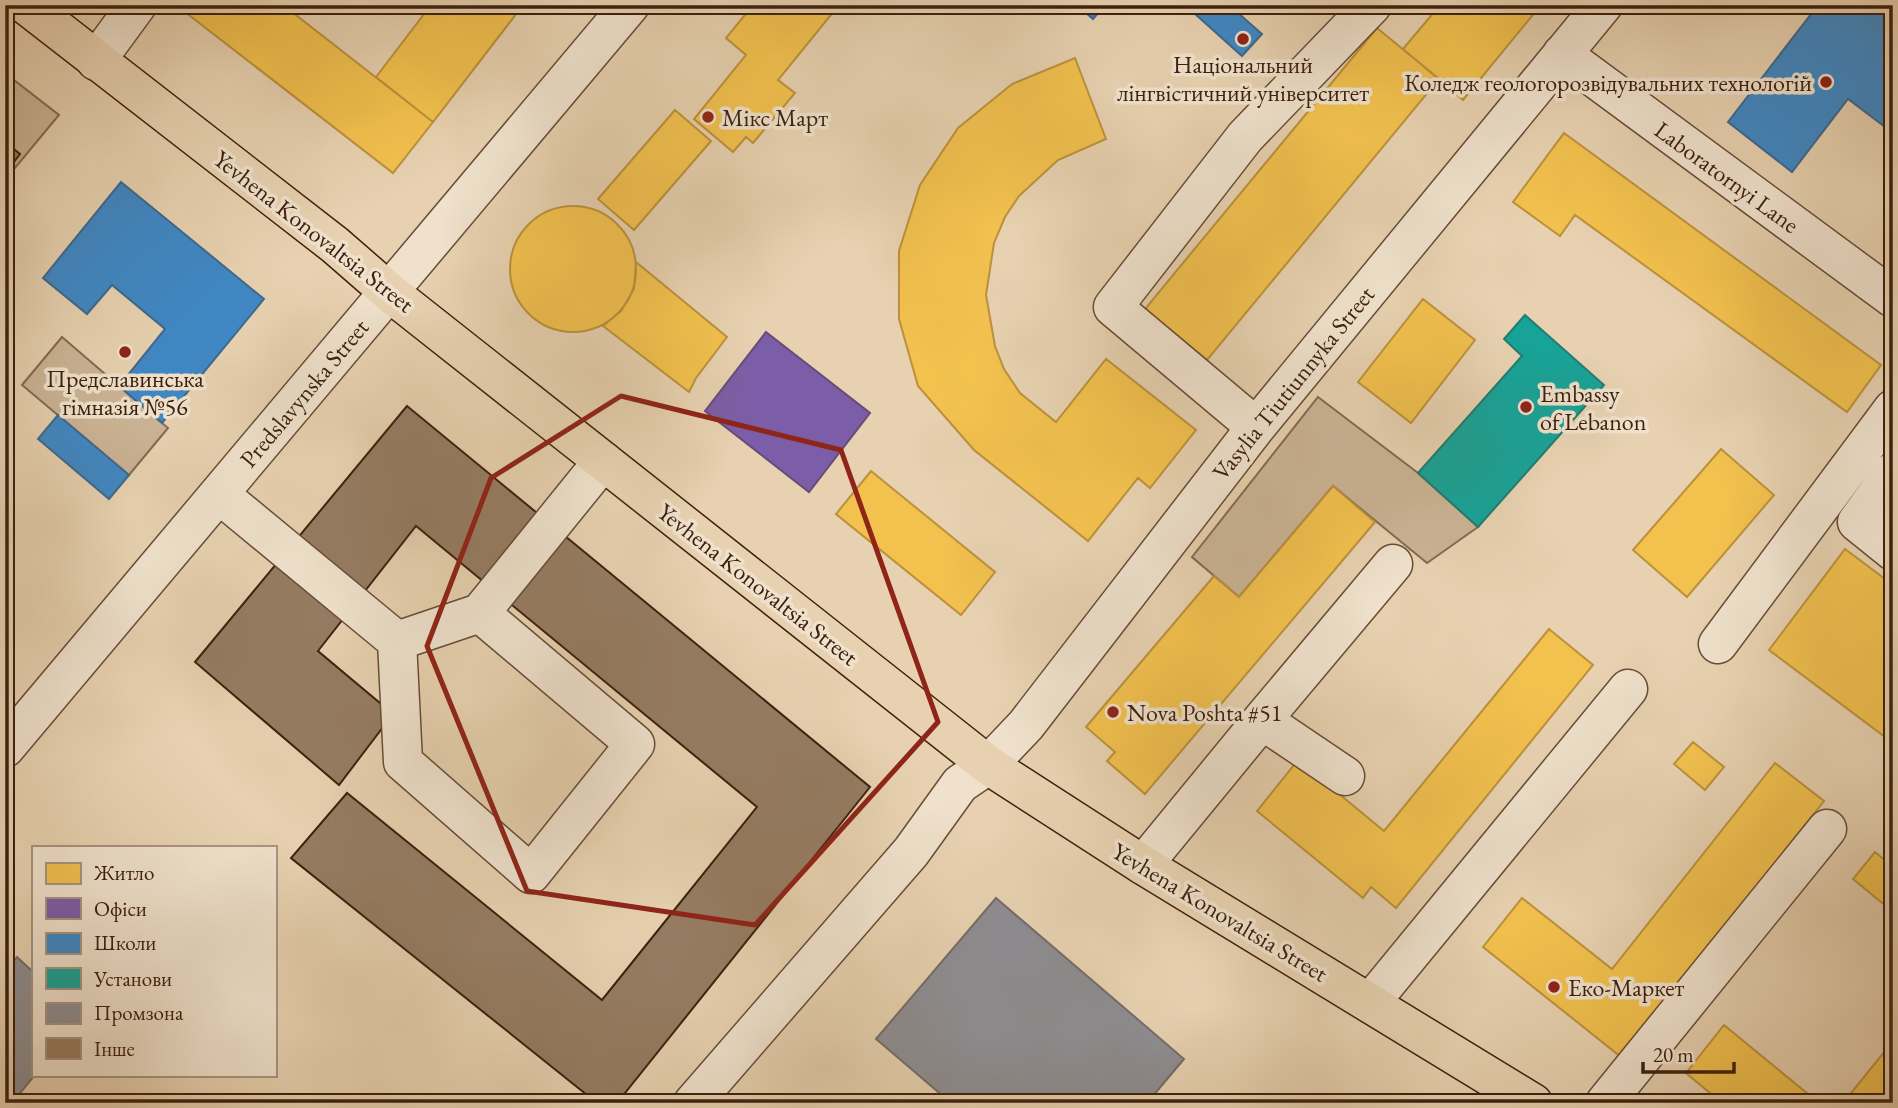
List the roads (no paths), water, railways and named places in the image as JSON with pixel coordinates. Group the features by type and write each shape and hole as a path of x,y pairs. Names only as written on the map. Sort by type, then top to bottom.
{"main road":[{"name":"Yevhena Konovaltsia Street","path":"26,5 335,245 389,292 988,765 1143,865 1532,1103"}],"street":[{"path":"96,61 137,5"},
{"name":"Predslavynska Street","path":"5,748 630,5"},
{"path":"1256,426 1113,307 1245,137 1372,5"},
{"name":"Vasylia Tiutiunnyka Street","path":"693,1103 911,852 960,784 988,765 1026,725 1256,426 1603,5"},
{"name":"Laboratornyi Lane","path":"1562,54 1893,298"},
{"path":"1718,643 1893,409"},
{"path":"397,641 480,613 603,461"},
{"path":"1893,472 1857,522 1893,551"},
{"path":"219,494 397,641 403,762 531,874 635,744 480,613"},
{"path":"1143,865 1393,564"},
{"path":"1370,1003 1628,690"},
{"path":"1262,720 1345,776"},
{"path":"1605,1103 1827,829"}],"place":[{"name":"Національний лінгвістичний університет","path":"1243,39"},
{"name":"Коледж геологорозвідувальних технологій","path":"1826,82"},
{"name":"Мікс Март","path":"708,117"},
{"name":"Предславинська гімназія №56","path":"125,352"},
{"name":"Embassy of Lebanon","path":"1526,407"},
{"name":"Nova Poshta #51","path":"1113,712"},
{"name":"Еко-Маркет","path":"1554,987"}]}
